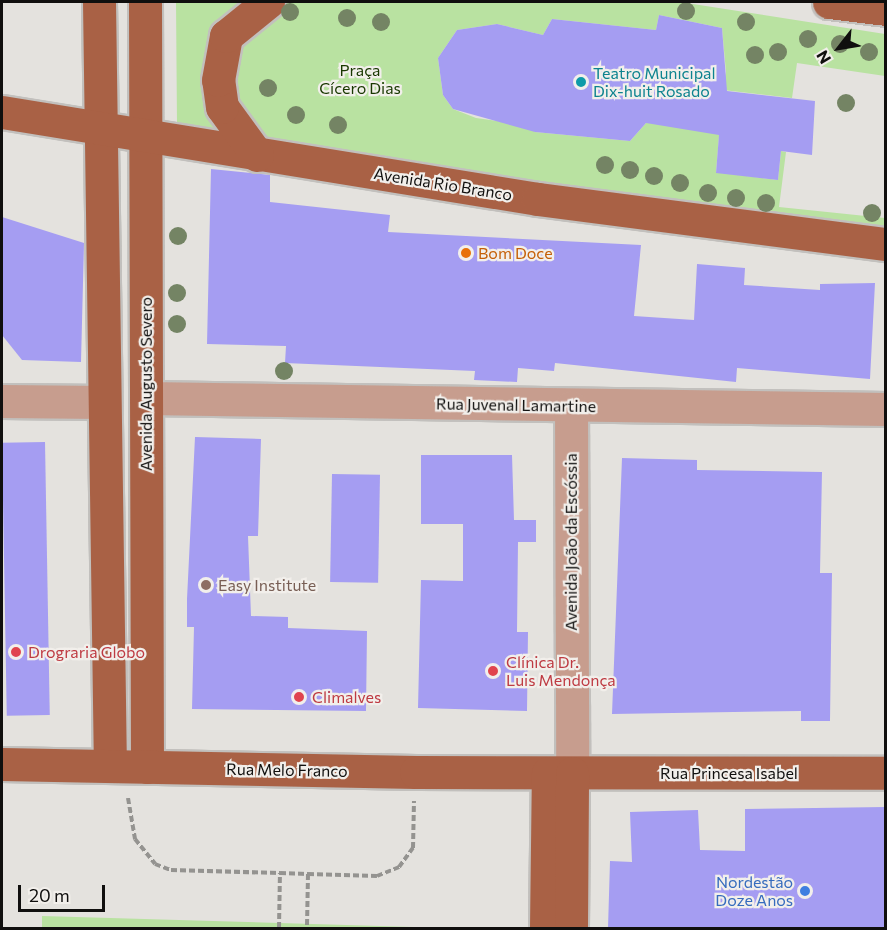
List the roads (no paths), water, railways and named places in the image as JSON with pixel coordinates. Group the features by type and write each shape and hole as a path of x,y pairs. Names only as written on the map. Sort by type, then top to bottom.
{"main road":[{"path":"99,2 110,766"},
{"name":"Avenida Augusto Severo","path":"145,2 143,135 147,767"},
{"path":"257,155 222,107 218,80 226,36 268,2"},
{"path":"829,2 885,9"},
{"name":"Avenida Rio Branco","path":"2,112 538,199 885,244"},
{"name":"Rua Melo Franco","path":"2,764 560,773"},
{"name":"Rua Princesa Isabel","path":"560,773 885,772"},
{"name":"Avenida João da Escóssia","path":"546,928 560,773"},
{"name":"Avenida João da Escóssia","path":"560,773 571,928"}],"street":[{"name":"Rua Juvenal Lamartine","path":"146,398 571,407 885,409"},
{"path":"2,400 104,402"},
{"name":"Avenida João da Escóssia","path":"560,773 571,407"}],"place":[{"name":"Teatro Municipal Dix-huit Rosado","path":"581,82"},
{"name":"Bom Doce","path":"466,253"},
{"name":"Easy Institute","path":"206,585"},
{"name":"Drograria Globo","path":"16,652"},
{"name":"Clínica Dr. Luis Mendonça","path":"493,671"},
{"name":"Climalves","path":"299,697"},
{"name":"Nordestão Doze Anos","path":"805,891"}],"park label":[{"name":"Praça Cícero Dias","path":"360,79"}]}
